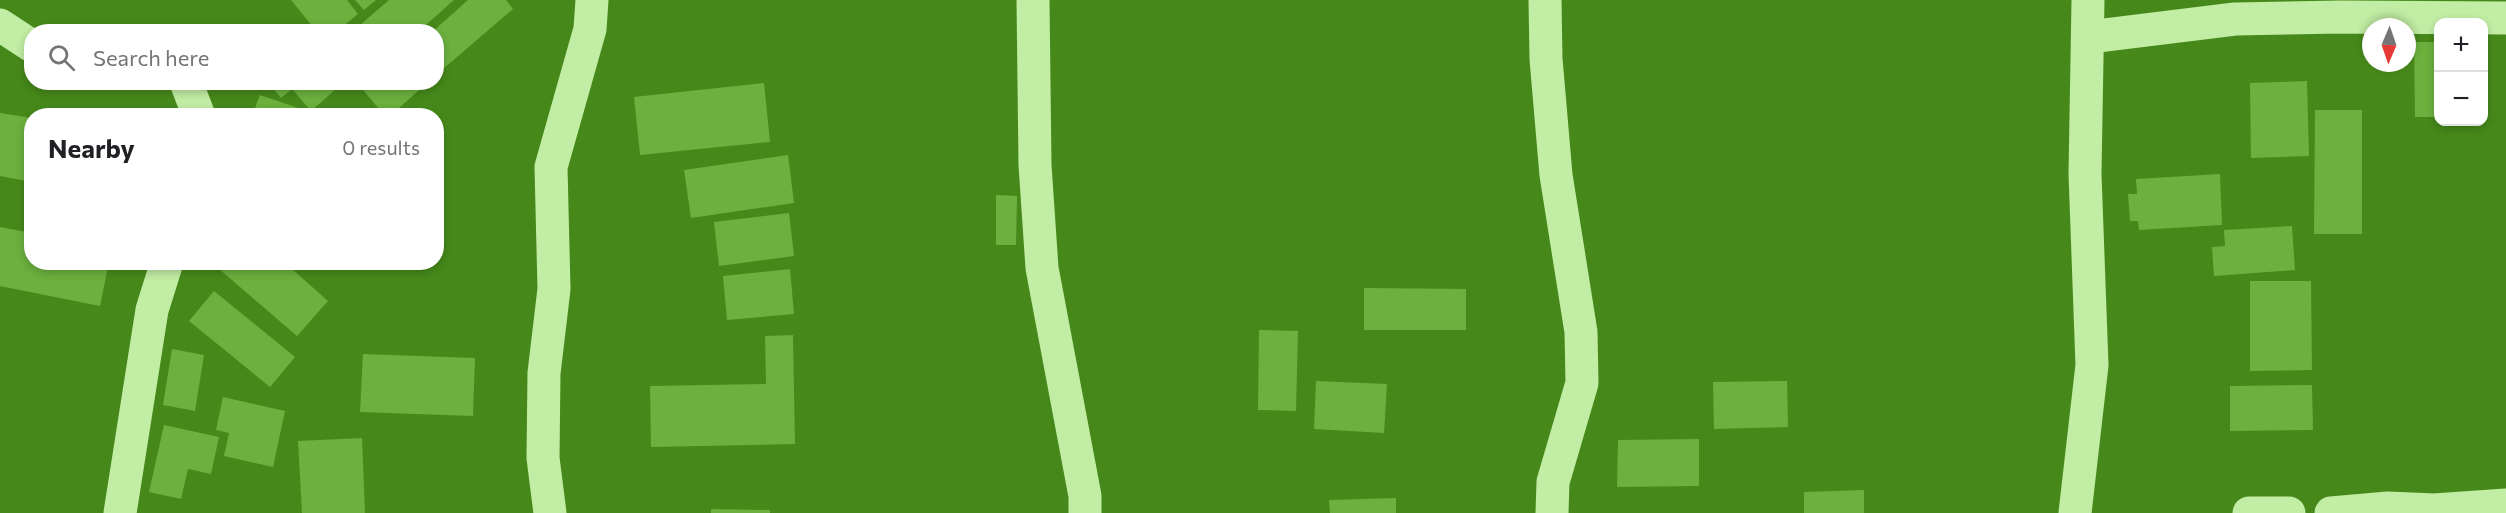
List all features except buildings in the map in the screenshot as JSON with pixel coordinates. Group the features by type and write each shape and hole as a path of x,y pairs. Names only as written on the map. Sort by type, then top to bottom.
{"street":[{"path":"550,513 543,458 543,436 544,373 554,289 551,167 591,29 591,0"},
{"path":"1033,0 1035,165 1042,268 1085,496 1085,513"},
{"path":"1545,0 1546,59 1556,175 1581,332 1582,382 1553,482 1552,513"},
{"path":"2075,513 2092,365 2085,174 2088,0"},
{"path":"2089,37 2235,20 2341,17 2506,18"},
{"path":"0,25 24,41"},
{"path":"189,90 196,108"},
{"path":"120,513 152,310 164,270"},
{"path":"2331,513 2388,508 2434,510 2506,505"},
{"path":"2249,513 2289,513"}]}
